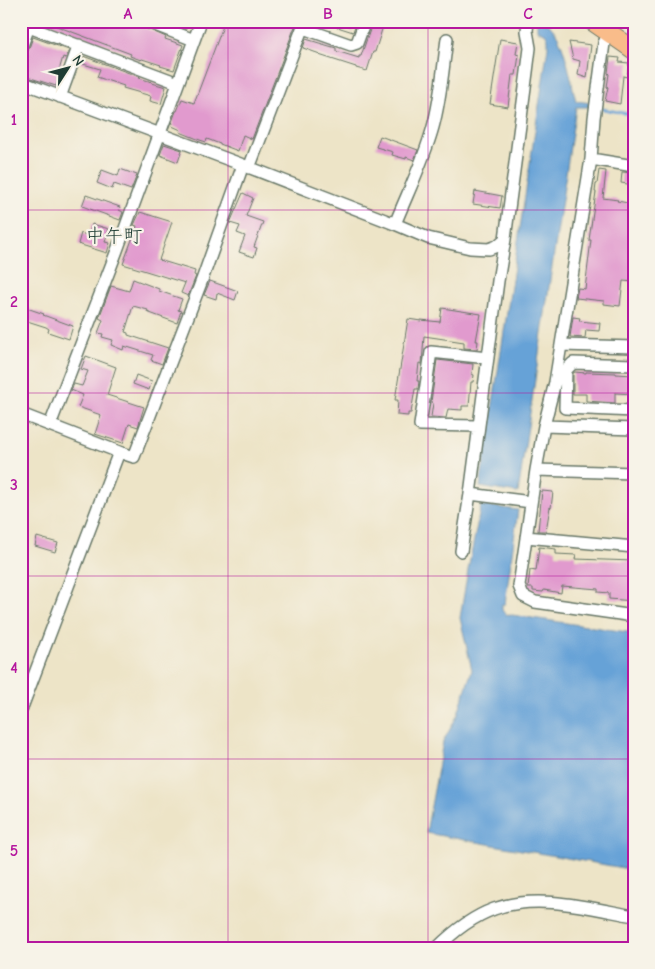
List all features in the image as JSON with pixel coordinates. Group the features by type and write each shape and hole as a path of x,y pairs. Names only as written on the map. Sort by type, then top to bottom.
{"highway":[{"path":"592,21 611,27 634,50"}],"street":[{"path":"145,21 194,40"},
{"path":"50,425 201,21"},
{"path":"21,414 134,457 246,166 304,25 354,45 357,43 365,21"},
{"path":"21,48 30,24 79,45 178,82"},
{"path":"461,551 528,72 530,48 528,26"},
{"path":"611,27 604,43 594,118 591,159 555,382 536,470 519,586 523,596 534,602 634,616"},
{"path":"396,224 425,152 433,126 447,39"},
{"path":"60,97 79,45"},
{"path":"21,82 246,166 428,238 470,248 489,250 505,239"},
{"path":"591,159 634,166"},
{"path":"561,345 634,347"},
{"path":"478,426 420,425 431,352 488,358"},
{"path":"634,365 573,363 566,370 564,408 634,411"},
{"path":"591,427 592,409"},
{"path":"544,426 634,429"},
{"path":"21,710 119,452"},
{"path":"536,470 634,473"},
{"path":"470,494 531,502"},
{"path":"526,537 634,547"},
{"path":"437,948 452,933 472,919 494,909 518,903 540,902 573,905 634,916"}],"water":[{"path":"537,21 551,27 560,41 576,101 591,103 590,107 576,107 518,493 480,487 548,47 546,34 537,30"},
{"path":"481,505 518,510 505,604 502,604 502,610 505,614 634,633 634,870 426,833 443,742 457,716 472,670 460,618"}],"building":[{"path":"43,21 129,21 166,37 165,39 183,45 174,70 130,56 131,54"},
{"path":"225,21 297,21 252,139 243,135 238,151 207,139 206,142 200,140 180,132 181,130 172,126 182,99 194,103"},
{"path":"325,21 350,21 356,23 353,32 325,23"},
{"path":"373,21 384,23 367,71 303,48 306,39 336,48 336,51 359,58"},
{"path":"33,37 69,50 66,58 63,57 56,86 21,75 21,59 28,51"},
{"path":"500,39 518,42 516,54 519,55 516,75 512,75 508,107 490,104"},
{"path":"569,42 591,45 587,78 578,75 580,61 573,59"},
{"path":"83,56 166,87 161,104 150,101 151,96 123,88 124,86 97,77 100,69 80,63"},
{"path":"610,57 620,58 619,62 629,63 627,77 623,76 620,104 605,101"},
{"path":"380,136 418,150 414,160 392,155 393,152 376,147"},
{"path":"164,144 182,150 178,162 160,155"},
{"path":"120,169 137,175 131,190 114,184 112,189 97,183 102,170 118,176"},
{"path":"599,170 606,171 603,198 634,204 634,282 623,281 620,306 604,304 604,301 576,298 578,288 585,289 591,240 589,240"},
{"path":"622,172 634,173 634,185 621,183"},
{"path":"475,191 502,196 500,208 473,204"},
{"path":"243,193 253,198 246,216 263,222 254,247 257,248 254,257 239,252 245,236 237,233 240,226 230,223"},
{"path":"86,195 120,207 119,210 123,212 120,220 82,206"},
{"path":"140,212 172,222 159,260 195,271 194,275 196,276 188,296 181,293 185,283 123,264 137,226 134,225"},
{"path":"92,224 109,229 105,242 110,243 107,253 78,244 81,233 89,236"},
{"path":"133,279 182,299 178,310 181,311 177,323 147,312 148,310 133,306 125,332 128,335 168,348 162,364 151,360 153,355 124,346 123,350 111,345 113,340 102,337 103,334 98,333 103,320 99,318 111,286 129,291"},
{"path":"210,281 238,291 235,300 217,293 216,299 204,295"},
{"path":"21,306 73,326 69,339 48,332 49,329 46,327 21,319"},
{"path":"442,308 481,314 476,341 478,341 477,349 464,348 464,342 424,336 422,364 419,363 418,389 415,389 411,413 408,413 408,416 397,415 398,400 395,400 408,319 440,322"},
{"path":"573,317 580,318 579,321 600,323 599,331 586,330 585,338 570,337"},
{"path":"86,356 116,367 107,395 144,407 138,427 129,424 123,443 95,434 101,415 78,407 83,395 71,390 74,384 82,386 88,371 81,369"},
{"path":"437,360 473,364 472,374 474,375 473,382 471,382 469,406 462,406 462,410 448,409 446,418 431,417 433,403 431,402"},
{"path":"573,373 634,375 634,394 615,393 615,403 586,401 586,394 573,394"},
{"path":"136,375 152,381 149,390 133,384"},
{"path":"542,491 553,492 546,531 538,531"},
{"path":"37,537 58,543 55,552 35,546"},
{"path":"539,547 556,549 556,554 576,555 575,559 634,561 634,601 609,599 609,593 598,592 598,589 562,586 561,593 544,590 543,592 533,591 533,588 528,588 530,570 536,571"}],"waterway":[{"path":"598,108 634,115"}],"district":[{"name":"中午町","path":"114,235"}]}
